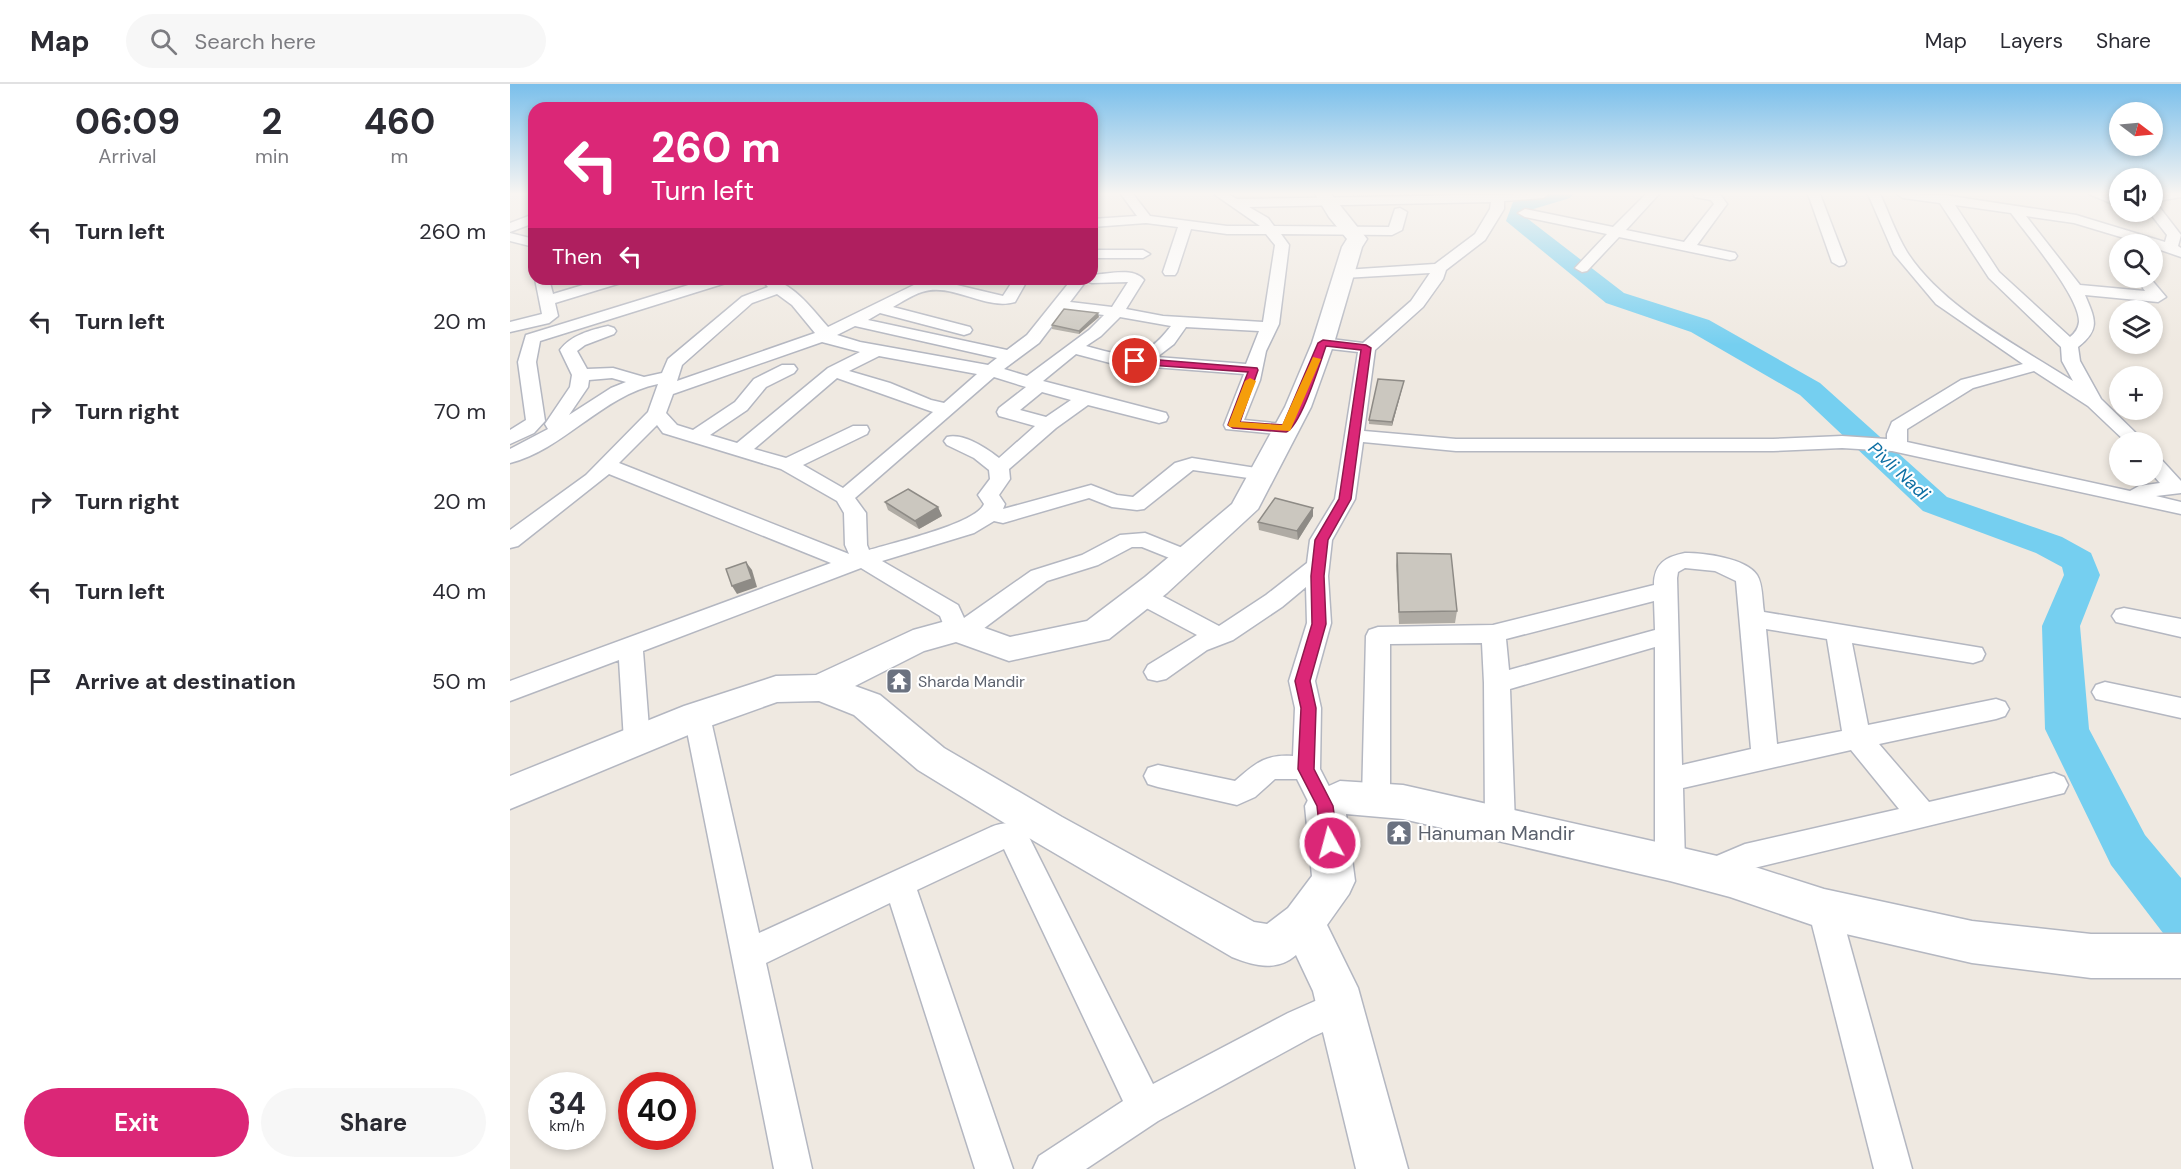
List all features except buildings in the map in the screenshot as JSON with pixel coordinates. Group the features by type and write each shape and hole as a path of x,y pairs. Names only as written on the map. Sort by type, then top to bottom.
{"street":[{"path":"1170,272 1177,245"},
{"path":"1286,429 1233,425 1254,370 1258,351 1269,327 1276,300 1282,245 1341,248 1351,245"},
{"path":"1328,245 1439,268"},
{"path":"608,466 857,561 950,611 960,631 1009,649 1097,631 1143,596 1244,509 1298,407 1323,343 1341,245"},
{"path":"510,793 697,716 776,689 821,688 867,705 931,759 1048,829 1248,942 1274,946 1303,922 1334,881 1325,806 1306,769 1308,708 1302,681 1319,624 1318,566 1321,540 1345,499 1356,436 1366,348 1417,304 1436,279 1439,268 1470,245"},
{"path":"1582,268 1603,245"},
{"path":"1677,245 1731,256"},
{"path":"1833,245 1839,262"},
{"path":"1897,245 1901,254 1941,301 1972,324 2094,402 2126,432"},
{"path":"1975,245 1994,275 2069,346 2071,360 2094,402"},
{"path":"2046,245 2075,289 2087,320 2083,335 2069,346"},
{"path":"1098,254 1143,254"},
{"path":"1049,424 1006,412 1073,348 1095,333 1116,312 1137,278 1098,279"},
{"path":"514,326 543,320 550,316 544,285"},
{"path":"548,300 599,285"},
{"path":"532,338 704,285"},
{"path":"558,431 554,424 579,387 581,375 568,350 579,340 628,326 731,288 757,285"},
{"path":"510,541 608,466 657,414 674,363 747,300 771,285"},
{"path":"776,285 797,302 828,338 879,351 991,371 1085,399 1159,417"},
{"path":"581,375 613,373 643,382 667,384 825,335 928,285"},
{"path":"949,285 1003,301 1010,299 1018,285"},
{"path":"844,497 991,371 1025,345 1077,285"},
{"path":"2075,289 2158,297 2151,288"},
{"path":"1061,305 1162,321 1269,327"},
{"path":"878,308 1025,345"},
{"path":"853,321 1010,356"},
{"path":"741,450 834,372 911,334 930,321"},
{"path":"1135,361 1159,349 1175,333 1182,321"},
{"path":"514,326 532,338"},
{"path":"510,438 536,421 527,362 532,338"},
{"path":"1323,343 1366,348"},
{"path":"1073,348 1114,359 1254,370"},
{"path":"884,387 926,359"},
{"path":"1895,445 1899,426 1945,395 1986,377 2039,365"},
{"path":"695,437 741,406 760,383 788,369"},
{"path":"834,372 884,387 926,405 948,409"},
{"path":"510,456 558,431 617,392 643,382"},
{"path":"999,468 1049,424 1085,399"},
{"path":"657,414 670,429 788,465 844,497 855,513 857,561"},
{"path":"788,465 860,430"},
{"path":"1356,436 1456,445 1773,445 1842,442 1895,445 2181,508"},
{"path":"954,441 981,454 999,468 1000,479 988,495 995,504 991,514"},
{"path":"510,691 857,561 966,528 991,514 1003,516 1091,491 1112,501 1137,504 1182,467 1192,464 1262,474"},
{"path":"2163,472 2178,488"},
{"path":"2119,495 2178,488"},
{"path":"821,688 913,642 960,631 1039,576 1090,560 1128,540 1145,540 1187,558"},
{"path":"1670,863 1666,590 1667,570 1677,562 1708,562 1735,569 1747,578 1753,619 1765,757"},
{"path":"1157,672 1198,644 1219,636 1274,601 1318,566"},
{"path":"1377,800 1378,636 1493,634 1666,590"},
{"path":"1143,596 1219,636"},
{"path":"2124,616 2181,628"},
{"path":"1753,619 1973,654"},
{"path":"1838,633 1857,738 1923,816"},
{"path":"1493,634 1497,683 1500,824"},
{"path":"1497,683 1666,635"},
{"path":"630,646 637,741"},
{"path":"2105,692 2181,708"},
{"path":"1669,780 1765,757 1996,710"},
{"path":"697,716 793,1169"},
{"path":"1158,776 1237,793 1246,790 1262,773 1270,769 1306,769"},
{"path":"1711,873 1745,857 2054,785"},
{"path":"1325,806 1340,797 1403,802 1711,873 1824,909 1972,942 2091,956 2175,956"},
{"path":"749,954 1001,836 1014,837 1145,1108"},
{"path":"899,884 994,1169"},
{"path":"1824,909 1893,1169"},
{"path":"1303,922 1335,988 1382,1169"},
{"path":"1053,1169 1145,1108 1300,1025 1340,1007"}],"waterway":[{"name":"Pivli Nadi","path":"1547,245 1615,298 1700,326 1810,389 1935,504 2049,545 2078,561 2082,575 2061,626 2067,729 2128,850 2181,916"}],"slow traffic":[{"path":"1250,381 1233,425 1286,429 1298,407 1317,359"}],"place":[{"name":"Sharda Mandir","path":"899,681"},
{"name":"Hanuman Mandir","path":"1399,833"}],"route":[{"path":"1135,361 1254,370 1233,425 1286,429 1298,407 1323,343 1366,348 1356,436 1345,499 1321,540 1317,576 1319,624 1302,681 1308,708 1306,769 1325,806 1330,843"}]}
